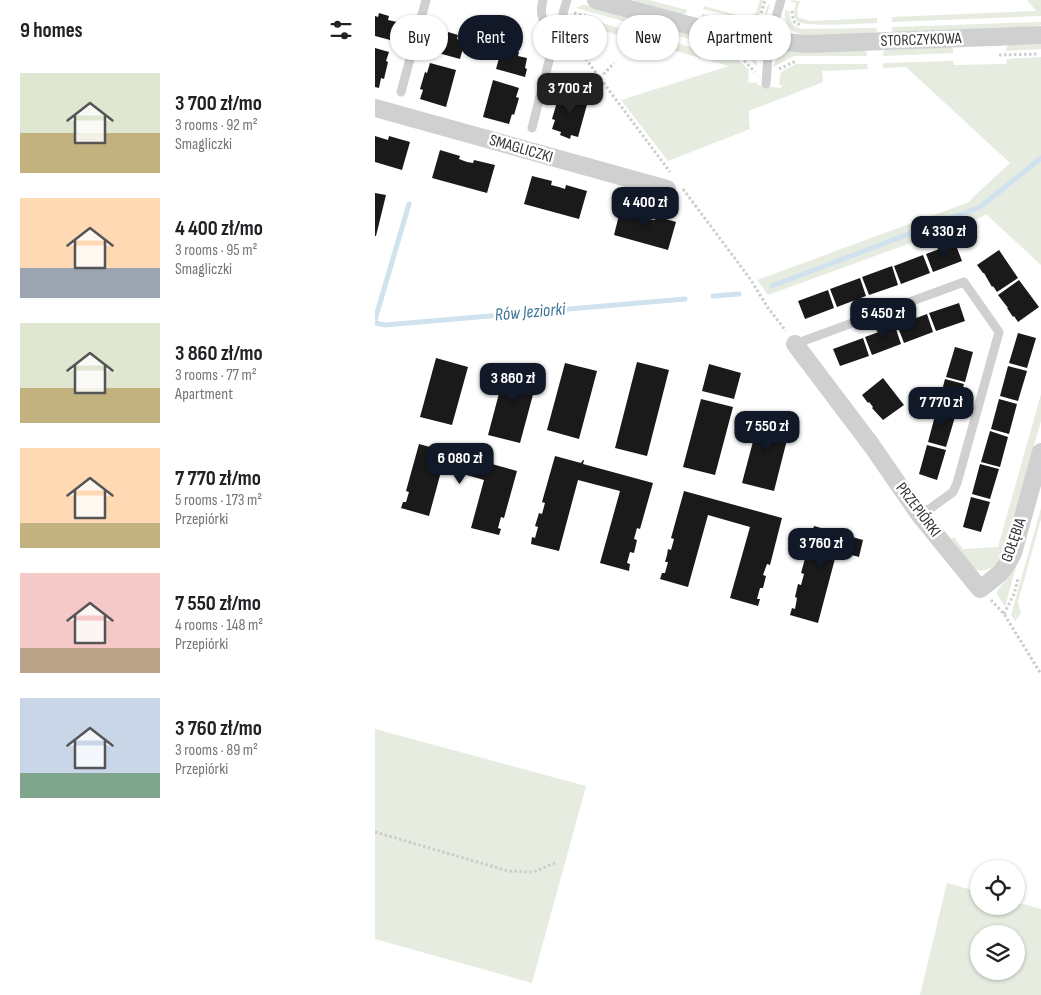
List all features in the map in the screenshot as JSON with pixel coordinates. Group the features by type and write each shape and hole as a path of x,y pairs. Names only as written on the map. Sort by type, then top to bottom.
{"street":[{"name":"STORCZYKOWA","path":"596,0 623,4 689,24"},
{"name":"STORCZYKOWA","path":"791,43 809,44 1041,35"},
{"name":"SMAGLICZKI","path":"375,108 667,189"},
{"name":"PRZEPIÓRKI","path":"795,344 872,446 919,514 980,589"},
{"name":"GOŁĘBIA","path":"980,589 1004,570 1009,562 1041,452"}],"lane":[{"path":"401,92 426,0"},
{"path":"532,128 553,44 541,16 543,0"},
{"path":"563,15 567,0"},
{"path":"777,15 781,0"},
{"path":"766,84 768,60"},
{"path":"795,344 964,282 999,332 957,483 953,492 919,514"}],"path":[{"path":"761,15 765,0"},
{"path":"600,78 614,63"},
{"path":"980,589 1004,614 1041,674"},
{"path":"375,832 508,871 533,872 555,863"}],"shaded area":[{"path":"633,0 649,0 687,10 682,15"},
{"path":"760,0 763,0 759,15 753,15 756,13"},
{"path":"789,0 800,1 797,10 798,17 809,21 877,18 877,23 822,25 802,23 797,21 795,17 796,3"},
{"path":"1027,0 1041,0 1041,16 892,22 892,17 1036,11"},
{"path":"768,4 770,5 767,15 764,15"},
{"path":"586,5 621,15 617,15 617,19 607,17 607,15 576,8"},
{"path":"704,6 737,15 728,15 703,9"},
{"path":"785,10 789,11 790,15 785,15"},
{"path":"791,21 794,26 801,29 877,28 874,34 808,35 791,29"},
{"path":"1041,22 1041,25 1022,28 896,33 892,31 892,27"},
{"path":"607,25 617,27 617,35 607,32"},
{"path":"679,29 689,32 689,39 679,36"},
{"path":"679,44 689,47 689,55 679,52"},
{"path":"1041,44 1041,49 1006,51 1009,45"},
{"path":"950,47 953,49 953,53 883,56 883,52 886,50"},
{"path":"791,50 864,50 867,53 867,56 794,56 791,58"},
{"path":"1041,57 1041,265 986,214 768,295 757,280 969,202 1010,163 906,67 883,68 883,63 953,61 954,65 1006,64 1007,59"},
{"path":"708,60 738,60 749,70 748,82 781,88 782,85 779,85 781,72 796,64 867,64 868,69 822,71 823,82 749,111 750,129 668,161 621,100 729,66"},
{"path":"750,60 757,60 757,66"},
{"path":"776,60 786,60 773,67"},
{"path":"1041,394 1041,421 1007,542 1001,556 993,566 989,569 977,570 972,567 951,539 954,537 963,549 998,547"},
{"path":"1041,508 1041,519 1018,602 1021,614 1015,621 1011,615"},
{"path":"1018,559 1005,607 996,593"},
{"path":"375,729 586,786 532,983 375,939"},
{"path":"947,883 970,889 970,915 1025,915 1025,905 1041,909 1041,995 920,995"}],"building":[{"path":"379,13 389,16 390,40 375,36 375,16 378,17"},
{"path":"448,32 458,35 458,58 448,56"},
{"path":"375,48 389,52 384,79 381,78 379,88 375,87"},
{"path":"523,57 527,58 525,77 496,69 498,60 523,60"},
{"path":"430,63 456,70 446,107 420,99 423,90 420,89"},
{"path":"493,80 519,88 516,97 519,98 509,124 483,117"},
{"path":"572,92 582,95 581,99 588,101 578,137 571,135 570,139 560,135 561,132 552,129 555,120 552,119 557,102 560,103 562,93 571,96"},
{"path":"375,136 388,140 389,136 410,142 402,170 375,162"},
{"path":"440,150 460,156 459,159 467,162 473,163 474,160 495,165 487,193 432,178"},
{"path":"532,176 552,181 551,185 565,189 566,185 587,191 579,219 524,204"},
{"path":"375,193 386,195 376,236 375,236"},
{"path":"621,207 642,213 641,216 647,218 648,214 648,219 655,220 656,216 676,222 668,250 614,235"},
{"path":"955,243 962,261 933,272 926,254"},
{"path":"999,250 1018,278 997,292 977,265"},
{"path":"923,255 930,273 901,284 894,266"},
{"path":"892,266 898,285 869,295 862,277"},
{"path":"860,278 866,296 837,307 830,289"},
{"path":"1019,280 1039,307 1018,322 998,295"},
{"path":"828,290 834,308 805,319 798,301"},
{"path":"959,303 965,321 936,331 929,313"},
{"path":"927,314 933,332 904,343 897,325"},
{"path":"895,326 901,344 872,355 865,337"},
{"path":"1018,333 1036,338 1027,368 1009,363"},
{"path":"863,338 869,356 840,366 833,349"},
{"path":"955,347 973,352 965,382 946,377"},
{"path":"436,358 468,367 452,425 420,417"},
{"path":"637,362 669,370 647,456 615,448"},
{"path":"565,363 597,371 579,439 547,430"},
{"path":"709,364 741,373 734,399 702,391"},
{"path":"1008,366 1027,371 1018,401 1000,396"},
{"path":"506,367 538,376 520,443 488,435"},
{"path":"883,378 904,405 883,420 862,395"},
{"path":"945,379 964,384 955,415 937,409"},
{"path":"701,399 733,407 715,475 683,467"},
{"path":"999,399 1017,404 1009,434 991,429"},
{"path":"936,412 955,417 946,447 928,442"},
{"path":"760,415 791,424 774,491 742,483"},
{"path":"990,431 1008,437 1000,467 981,462"},
{"path":"419,444 517,471 504,518 501,517 498,528 501,529 499,535 471,528 484,480 442,468 429,516 401,508 403,502 406,502 409,492 406,491"},
{"path":"927,445 946,450 937,480 919,474"},
{"path":"555,456 581,463 584,460 583,464 653,483 640,529 637,528 634,539 637,540 634,553 630,552 627,563 630,564 629,571 600,563 620,491 578,480 559,551 531,544 532,537 535,538 538,527 535,526 539,513 542,514 545,503 542,502"},
{"path":"980,464 999,469 990,499 972,494"},
{"path":"684,491 782,518 770,565 767,564 763,575 766,576 763,588 760,588 757,599 760,599 758,606 730,598 750,527 708,515 688,587 660,579 662,573 665,573 668,562 665,562 668,549 671,550 674,539 671,538"},
{"path":"971,497 990,502 981,532 963,527"},
{"path":"814,526 863,540 859,557 837,551 818,623 790,615 792,608 795,609 797,598 795,597 798,584 801,585 804,574 801,573"}],"waterway":[{"name":"Rów Jeziorki","path":"772,286 980,207 1041,158"},
{"path":"375,320 409,204"},
{"name":"Rów Jeziorki","path":"713,296 739,294"},
{"name":"Rów Jeziorki","path":"375,323 385,325 685,299"}]}
